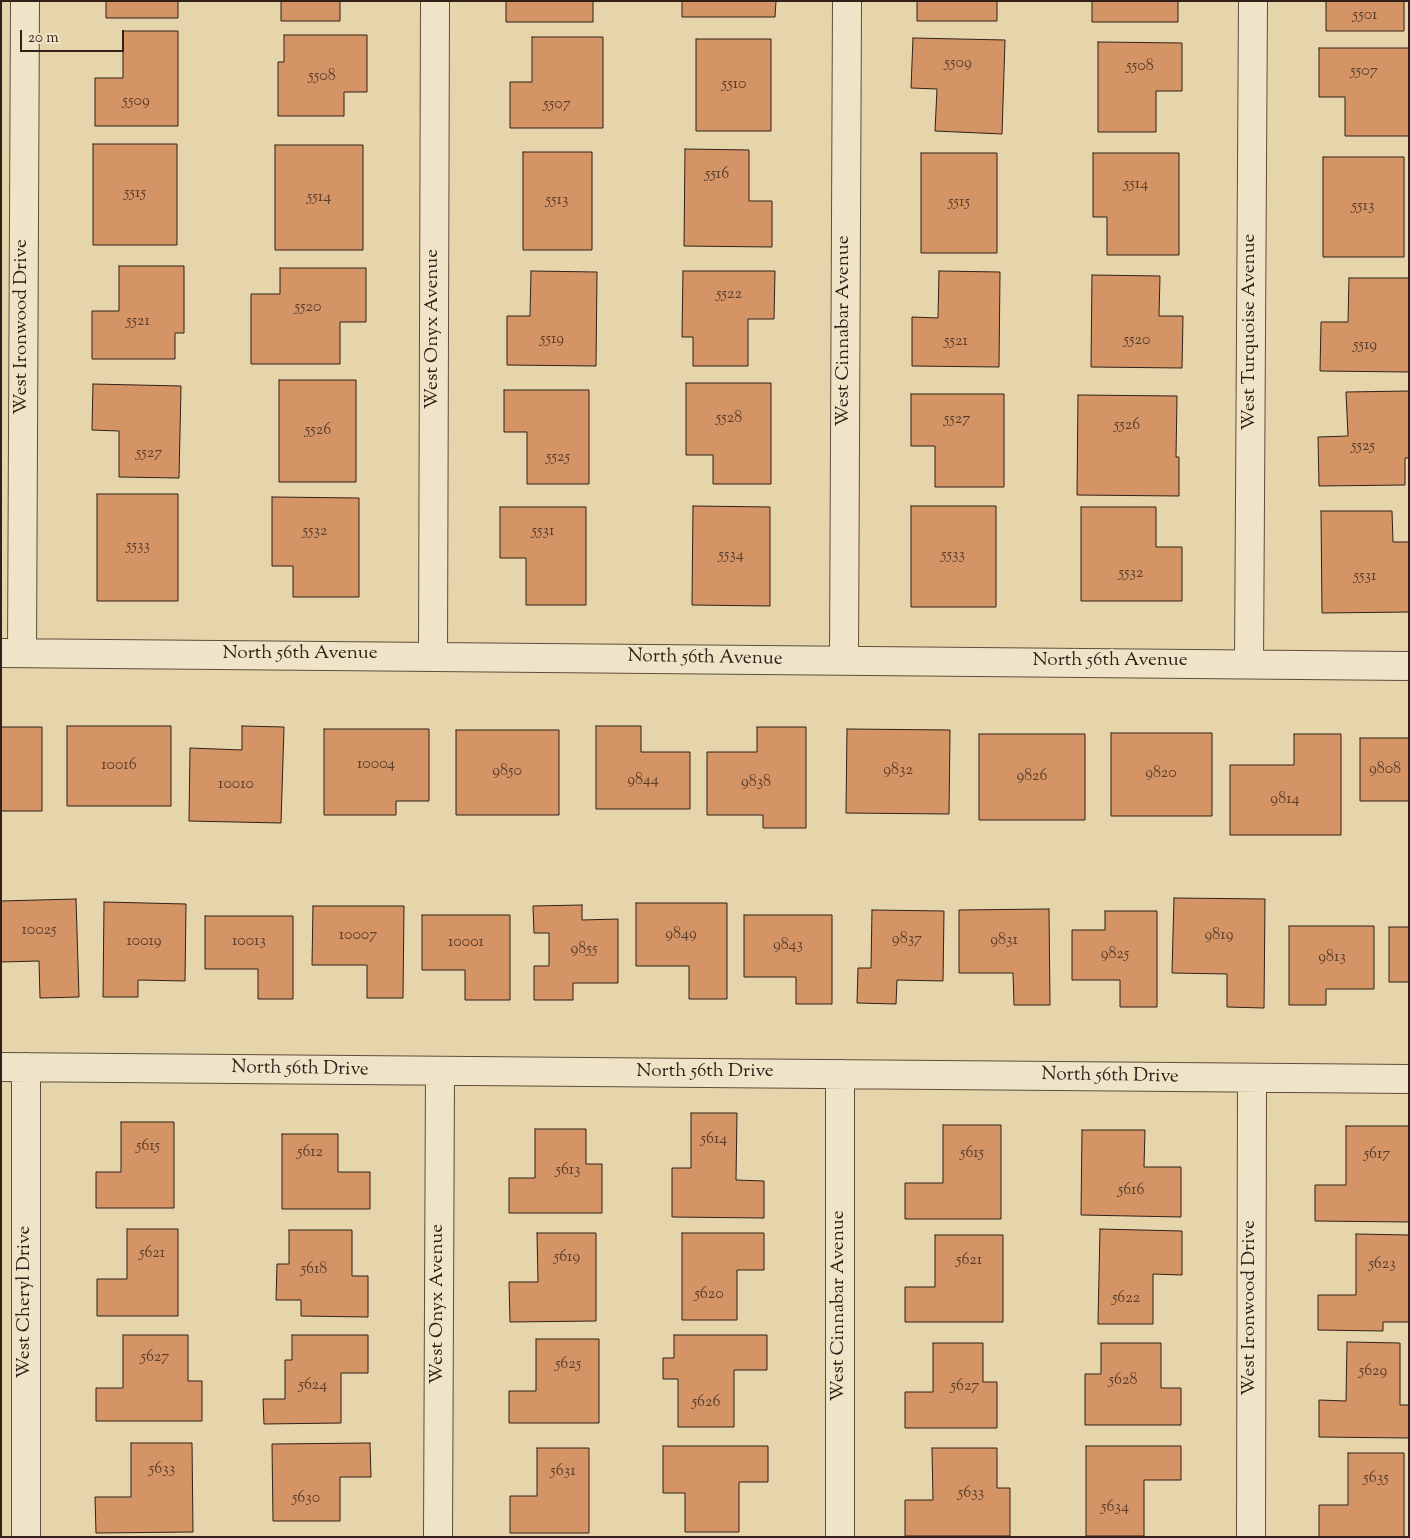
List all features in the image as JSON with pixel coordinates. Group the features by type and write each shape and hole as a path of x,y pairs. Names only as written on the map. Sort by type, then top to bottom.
{"street":[{"name":"West Ironwood Drive","path":"12,653 25,1"},
{"name":"West Onyx Avenue","path":"433,656 435,1"},
{"name":"West Cinnabar Avenue","path":"844,660 846,1"},
{"name":"West Turquoise Avenue","path":"1249,664 1253,1"},
{"name":"North 56th Avenue","path":"12,653 1409,666"},
{"name":"North 56th Drive","path":"14,1067 1409,1079"},
{"name":"West Cheryl Drive","path":"14,1067 26,1537"},
{"name":"West Onyx Avenue","path":"438,1537 440,1072"},
{"name":"West Cinnabar Avenue","path":"840,1074 840,1537"},
{"name":"West Ironwood Drive","path":"1251,1537 1252,1079"}],"building":[{"path":"106,1 178,1 178,18 106,18"},
{"path":"281,1 340,1 340,21 281,21"},
{"path":"506,1 593,1 593,22 506,22"},
{"path":"682,1 776,1 775,17 682,17"},
{"path":"917,1 997,1 997,21 917,21"},
{"path":"1092,1 1178,1 1178,22 1092,22"},
{"path":"1326,1 1404,1 1404,31 1326,31"},
{"path":"123,31 178,31 178,126 95,126 95,78 123,78"},
{"path":"284,35 367,35 367,92 344,92 344,116 278,116 278,62 284,62"},
{"path":"532,37 603,37 603,128 510,128 510,82 532,82"},
{"path":"913,38 1005,40 1002,134 935,131 937,89 911,88"},
{"path":"696,39 771,39 771,131 696,131"},
{"path":"1098,42 1182,43 1182,91 1156,91 1156,132 1098,132"},
{"path":"1319,48 1409,48 1409,136 1345,136 1345,97 1319,97"},
{"path":"93,144 177,144 177,245 93,245"},
{"path":"275,145 363,145 363,250 275,250"},
{"path":"685,149 749,150 749,201 772,201 772,247 684,246"},
{"path":"523,152 592,152 592,250 523,250"},
{"path":"921,153 997,153 997,253 921,253"},
{"path":"1093,153 1179,153 1179,255 1107,255 1107,217 1093,217"},
{"path":"1323,157 1404,157 1404,257 1323,257"},
{"path":"119,266 184,266 184,333 175,333 175,359 92,359 92,311 119,311"},
{"path":"280,268 366,268 366,322 340,322 340,364 251,364 251,294 280,294"},
{"path":"531,271 597,272 596,366 507,365 507,316 530,316"},
{"path":"683,271 775,271 774,319 748,319 748,366 693,366 693,337 682,337"},
{"path":"939,271 1000,272 999,367 912,366 912,317 938,318"},
{"path":"1092,275 1160,276 1159,316 1183,316 1182,368 1091,367"},
{"path":"1349,278 1409,278 1409,372 1320,371 1321,322 1348,322"},
{"path":"279,380 356,380 356,482 279,482"},
{"path":"686,383 771,383 771,484 713,484 713,455 686,455"},
{"path":"93,384 181,386 179,478 119,477 119,431 92,430"},
{"path":"504,390 589,390 589,484 527,484 527,432 504,432"},
{"path":"1409,391 1409,458 1405,458 1405,485 1319,486 1318,437 1348,436 1346,392"},
{"path":"911,394 1004,394 1004,487 935,487 935,446 911,446"},
{"path":"1078,395 1177,396 1176,457 1179,457 1179,496 1077,495"},
{"path":"97,494 178,494 178,601 97,601"},
{"path":"272,497 359,498 359,597 293,597 293,566 272,566"},
{"path":"693,506 770,507 770,606 692,605"},
{"path":"911,506 996,506 996,607 911,607"},
{"path":"500,507 586,507 586,605 526,605 526,558 500,558"},
{"path":"1081,507 1156,507 1156,547 1182,547 1182,601 1081,601"},
{"path":"1321,511 1392,511 1393,542 1409,542 1409,612 1322,613"},
{"path":"67,726 171,726 171,806 67,806"},
{"path":"242,726 284,727 281,823 189,821 190,748 242,750"},
{"path":"596,726 641,726 641,752 690,752 690,809 596,809"},
{"path":"1,727 42,727 42,811 1,811"},
{"path":"757,727 806,727 806,828 763,828 763,815 707,815 707,752 757,752"},
{"path":"324,729 429,729 429,801 396,801 396,815 324,815"},
{"path":"847,729 950,730 949,814 846,813"},
{"path":"456,730 559,730 559,815 456,815"},
{"path":"1111,733 1212,733 1212,816 1111,816"},
{"path":"979,734 1085,734 1085,820 979,820"},
{"path":"1294,734 1341,734 1341,835 1230,835 1230,765 1294,765"},
{"path":"1360,738 1409,738 1409,801 1360,801"},
{"path":"1174,898 1265,899 1264,1008 1227,1007 1227,974 1172,973"},
{"path":"76,899 79,997 40,998 39,961 1,962 1,901"},
{"path":"104,902 186,904 185,981 138,980 138,997 103,997"},
{"path":"636,903 727,903 727,999 689,999 689,966 636,966"},
{"path":"582,905 582,920 618,919 618,983 573,983 573,1000 534,1000 534,966 549,966 549,933 534,933 533,906"},
{"path":"313,906 404,906 403,998 367,998 367,965 312,965"},
{"path":"1049,909 1050,1005 1014,1005 1013,973 959,973 959,910"},
{"path":"872,910 944,911 943,981 897,980 896,1004 857,1003 858,968 871,968"},
{"path":"1105,911 1157,911 1157,1007 1120,1007 1120,980 1072,980 1072,930 1105,930"},
{"path":"422,915 510,915 510,1000 465,1000 465,970 422,970"},
{"path":"744,915 832,915 832,1004 796,1004 796,977 744,977"},
{"path":"205,916 293,916 293,999 258,999 258,969 205,969"},
{"path":"1289,926 1374,926 1374,989 1326,989 1326,1005 1289,1005"},
{"path":"1389,927 1409,927 1409,982 1389,982"},
{"path":"691,1113 737,1113 736,1180 764,1181 764,1218 672,1217 672,1168 691,1168"},
{"path":"121,1122 174,1122 174,1208 96,1208 96,1172 121,1172"},
{"path":"943,1125 1001,1125 1001,1219 905,1219 905,1183 943,1183"},
{"path":"1346,1126 1409,1126 1409,1222 1315,1221 1315,1185 1346,1185"},
{"path":"535,1129 586,1129 586,1164 602,1164 602,1213 509,1213 509,1178 535,1178"},
{"path":"1082,1130 1145,1130 1144,1167 1181,1167 1181,1217 1081,1215"},
{"path":"282,1134 338,1134 338,1172 370,1172 370,1209 282,1209"},
{"path":"127,1229 178,1229 178,1316 97,1316 97,1279 127,1279"},
{"path":"1100,1229 1182,1231 1182,1275 1153,1274 1153,1324 1098,1324"},
{"path":"289,1230 352,1230 352,1276 368,1276 368,1317 301,1316 301,1300 276,1300 277,1264 289,1264"},
{"path":"537,1233 596,1233 596,1321 510,1322 509,1282 538,1282"},
{"path":"682,1233 764,1233 764,1270 737,1270 737,1320 682,1320"},
{"path":"1356,1234 1409,1235 1409,1322 1383,1322 1383,1331 1318,1330 1318,1295 1356,1295"},
{"path":"935,1235 1003,1235 1003,1322 905,1322 905,1287 935,1287"},
{"path":"123,1335 188,1335 188,1381 202,1381 202,1421 96,1421 96,1388 123,1388"},
{"path":"292,1335 368,1335 368,1373 341,1373 341,1423 264,1424 263,1399 285,1399 285,1360 292,1360"},
{"path":"674,1335 767,1335 767,1370 734,1370 734,1427 678,1427 678,1379 663,1379 663,1358 674,1358"},
{"path":"536,1339 599,1339 599,1423 509,1423 509,1391 536,1391"},
{"path":"1347,1342 1400,1343 1400,1405 1409,1405 1409,1438 1319,1437 1319,1400 1346,1401"},
{"path":"933,1343 983,1343 983,1382 997,1382 997,1428 905,1428 905,1392 933,1392"},
{"path":"1101,1343 1161,1343 1161,1388 1181,1388 1181,1425 1085,1425 1085,1374 1101,1374"},
{"path":"131,1443 192,1443 193,1532 96,1533 95,1497 131,1497"},
{"path":"370,1443 371,1477 340,1477 340,1521 273,1521 272,1444"},
{"path":"663,1446 768,1446 768,1482 739,1482 739,1532 685,1532 685,1493 663,1493"},
{"path":"1086,1446 1181,1446 1181,1480 1144,1480 1144,1536 1086,1536"},
{"path":"537,1448 589,1448 589,1533 510,1533 510,1496 537,1496"},
{"path":"932,1448 997,1448 997,1488 1010,1488 1010,1536 905,1536 905,1500 933,1500"},
{"path":"1348,1453 1404,1453 1404,1537 1319,1537 1319,1505 1348,1505"}]}
